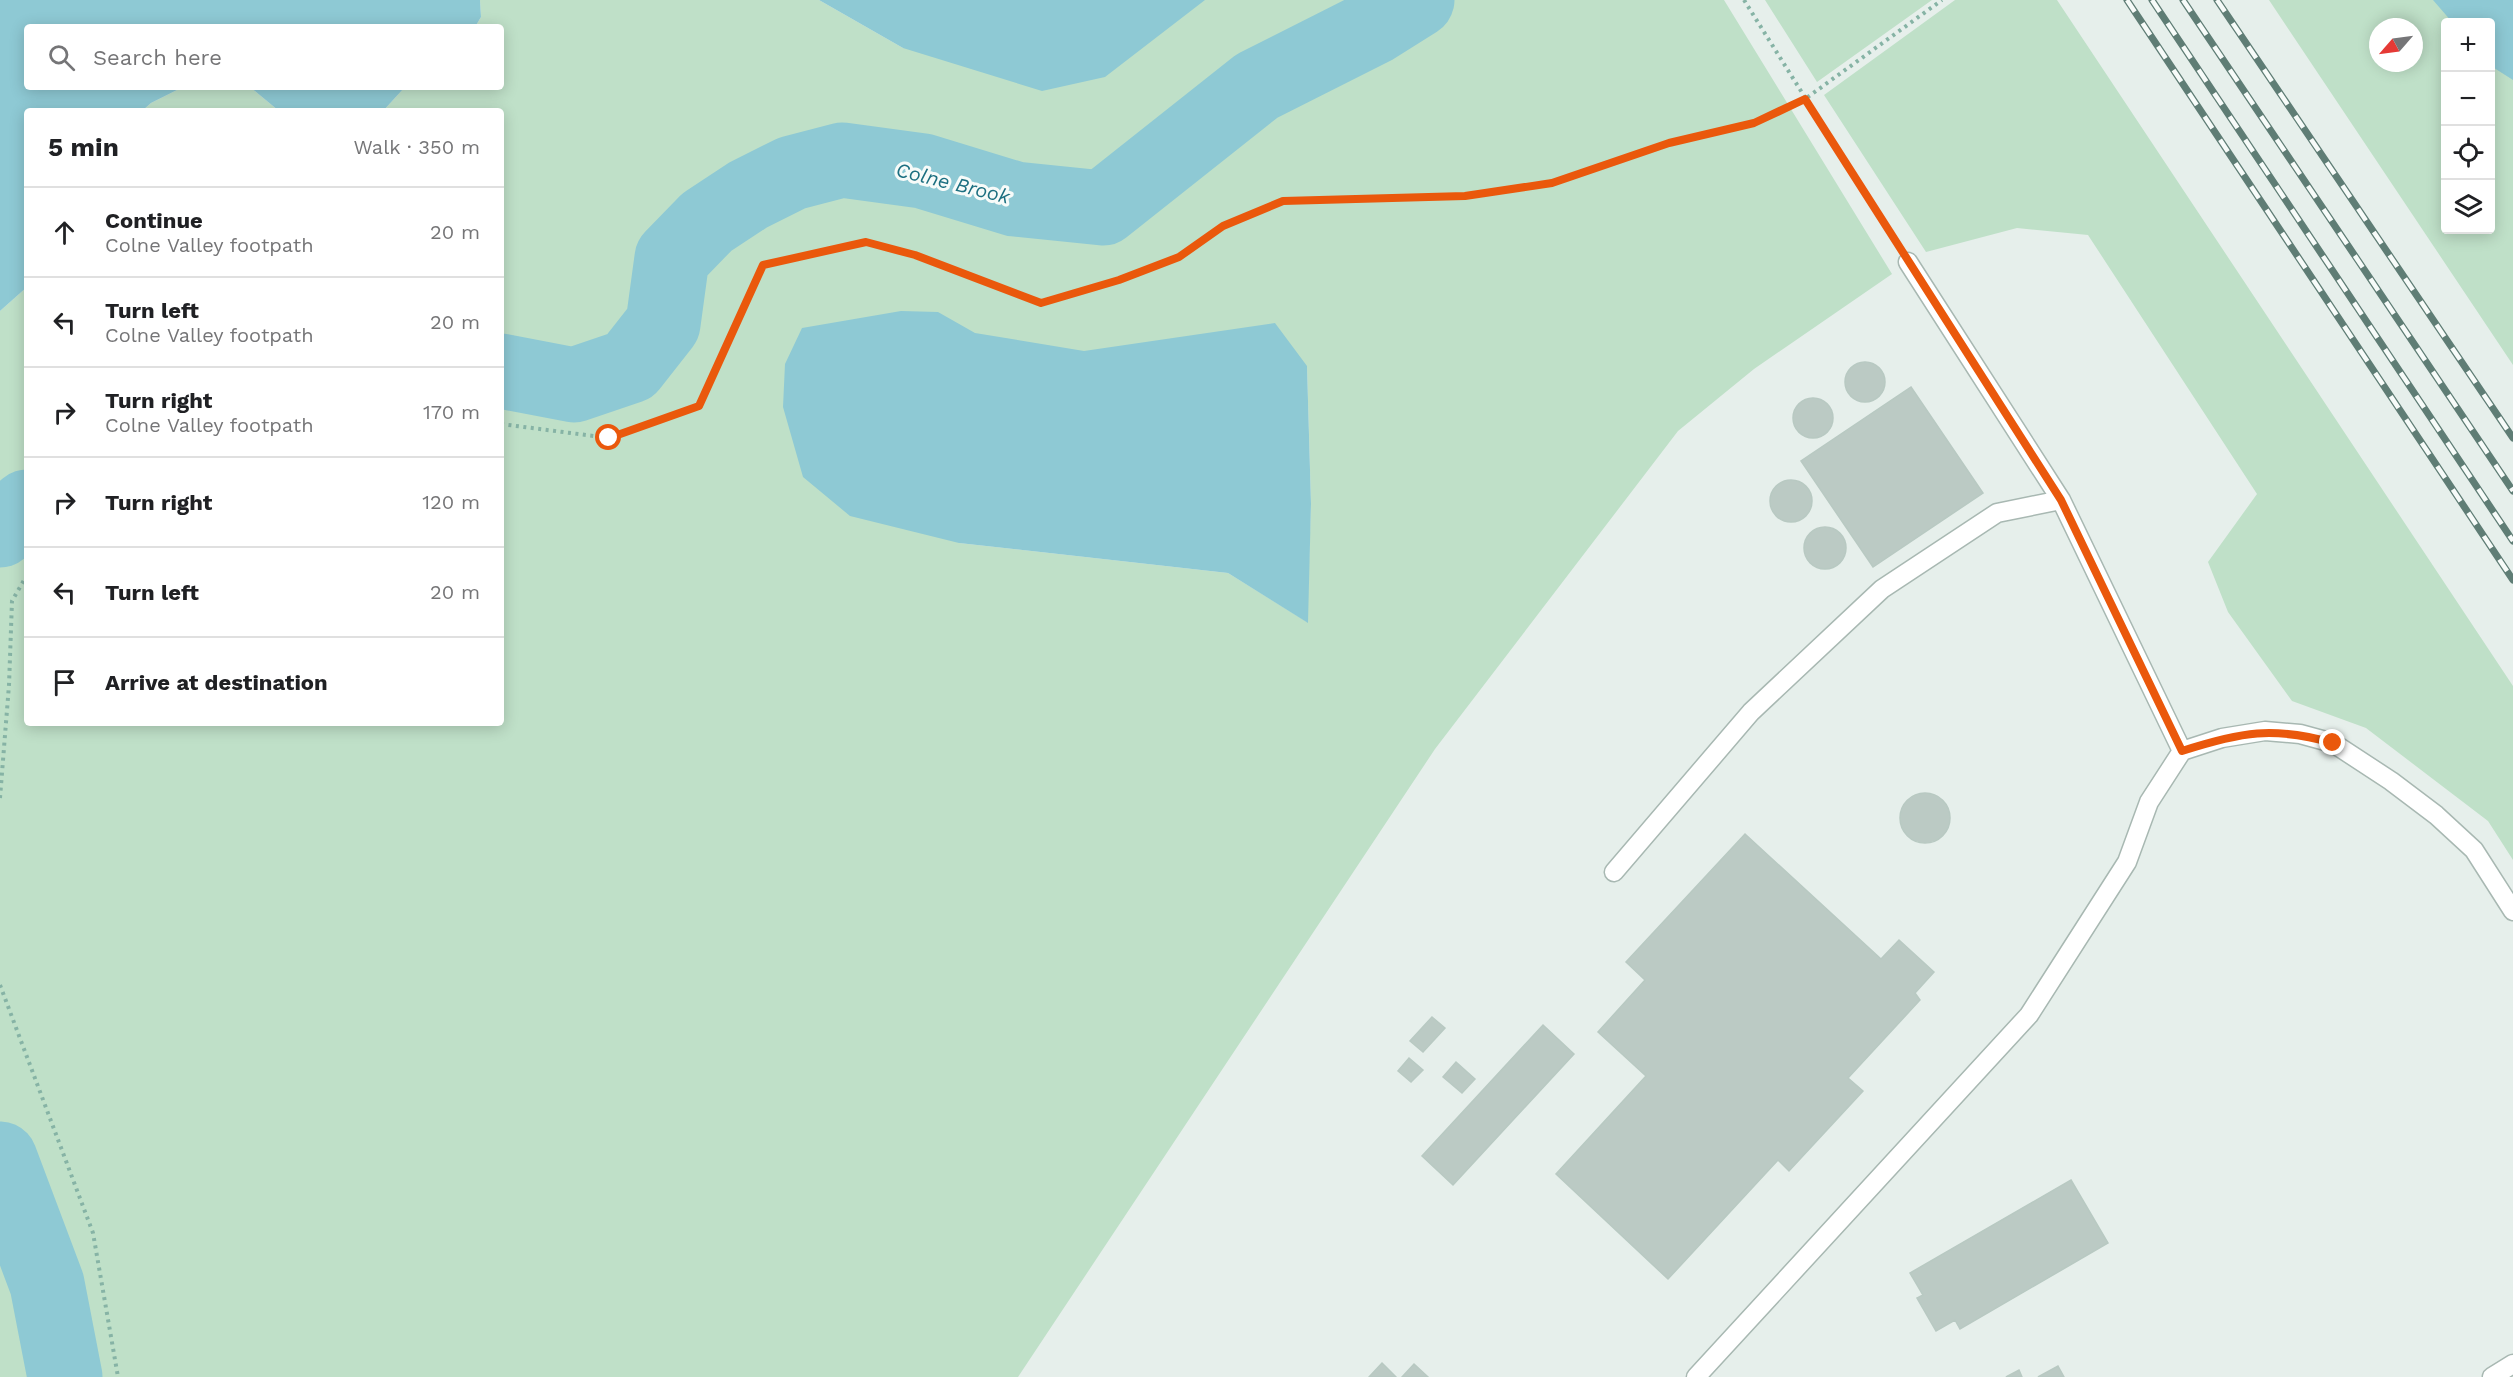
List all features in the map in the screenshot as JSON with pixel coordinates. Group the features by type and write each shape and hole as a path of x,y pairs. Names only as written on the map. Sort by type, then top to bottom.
{"lane":[{"path":"1908,262 2061,500 2182,751"},
{"path":"1614,872 1751,712 1882,589 1997,513 2061,500"},
{"path":"1696,1377 2030,1015 2127,862 2149,802 2182,751 2222,738 2265,731 2300,734 2333,743 2427,808 2474,850 2513,911"},
{"path":"2492,1377 2513,1364"}],"path":[{"path":"1744,0 1908,262"},
{"path":"504,424 609,438 699,406 763,265 866,242 915,255 1041,303 1119,280 1179,257 1223,226 1283,201 1465,196 1552,183 1669,143 1754,123 1805,99 1942,0"},
{"path":"0,798 9,685 12,601 24,580"},
{"path":"0,985 93,1233 118,1377"}],"green space":[{"path":"480,0 819,0 903,48 1203,0 1376,0 1250,78 1100,201 1014,192 919,163 840,152 790,165 706,212 666,253 658,321 626,361 573,378 504,366 504,108 386,108 402,90 504,90 504,24 477,24 481,17"},
{"path":"1445,0 1724,0 1892,274 1754,369 1678,431 1435,749 1018,1377 73,1377 54,1277 0,1140 0,539 24,519 24,726 504,726 504,386 576,393 634,375 672,327 682,258 712,227 798,176 845,166 926,179 1007,203 1097,214 1266,89","holes":["1144,354 1307,366 1311,504 1307,622 1228,573 959,543"]},
{"path":"1765,0 1932,0 1817,82"},
{"path":"1955,0 2057,0 2513,686 2513,860 2488,821 2366,728 2292,701 2228,612 2208,562 2257,494 2088,235 2017,228 1926,252 1824,95"},
{"path":"2269,0 2513,0 2513,365"},
{"path":"177,90 254,90 275,108 145,108"},
{"path":"24,290 24,501 0,521 0,311"},
{"path":"0,1175 39,1283 58,1377 0,1377"}],"water":[{"path":"0,0 480,0 481,17 477,24 24,24 24,90 177,90 145,108 24,108 24,290 0,311"},
{"path":"819,0 1205,0 1105,77 1042,91 903,48"},
{"path":"2433,0 2513,0 2513,80 2495,69 2495,18 2449,18"},
{"path":"254,90 402,90 386,108 275,108"},
{"path":"901,311 938,312 975,333 1084,351 1275,323 1307,366 1311,504 1308,623 1228,573 959,543 850,516 803,477 783,407 785,364 802,328"}],"building":[{"path":"1865,362 1879,368 1885,382 1879,396 1865,402 1851,396 1845,382 1851,368"},
{"path":"1911,387 1983,493 1873,567 1801,461"},
{"path":"1813,398 1821,399 1827,404 1832,410 1832,426 1827,432 1821,437 1813,438 1805,437 1799,432 1794,426 1793,418 1794,410 1799,404 1805,399"},
{"path":"1791,480 1806,486 1812,501 1806,516 1791,522 1776,516 1770,501 1776,486"},
{"path":"1825,527 1840,533 1846,548 1840,563 1825,569 1810,563 1804,548 1810,533"},
{"path":"1925,793 1934,795 1945,804 1950,818 1948,827 1939,838 1925,843 1916,841 1905,832 1900,818 1902,809 1911,798"},
{"path":"1745,834 1881,959 1899,940 1934,972 1915,993 1920,1000 1848,1078 1863,1091 1789,1171 1778,1160 1668,1279 1556,1174 1646,1076 1598,1032 1645,980 1626,962"},
{"path":"1432,1017 1445,1028 1423,1052 1410,1041"},
{"path":"1543,1025 1574,1054 1453,1185 1422,1156"},
{"path":"1409,1058 1423,1070 1411,1082 1398,1071"},
{"path":"1456,1062 1475,1079 1462,1093 1443,1077"},
{"path":"2071,1180 2108,1243 1960,1329 1955,1320 1936,1331 1917,1298 1923,1295 1910,1273"},
{"path":"1382,1363 1396,1377 1369,1377"},
{"path":"1414,1364 1428,1377 1402,1377"},
{"path":"2058,1366 2064,1377 2038,1377"},
{"path":"2019,1370 2022,1377 2006,1377"}],"waterway":[{"name":"Colne Brook","path":"504,372 574,385 630,366 663,324 672,258 707,222 748,195 792,173 842,160 923,171 1015,199 1103,208 1257,86 1374,27 1417,0"},
{"name":"Colne Brook","path":"0,530 24,510"},
{"name":"Colne Brook","path":"0,1159 47,1284 65,1377"}],"railway":[{"path":"2127,0 2513,580"},
{"path":"2152,0 2513,541"},
{"path":"2183,0 2513,491"},
{"path":"2217,0 2513,438"}],"route":[{"path":"609,438 699,406 763,265 866,242 915,255 1041,303 1119,280 1179,257 1223,226 1283,201 1465,196 1552,183 1669,143 1754,123 1805,99 2061,500 2182,751 2222,738 2265,731 2300,734 2333,743"}]}
